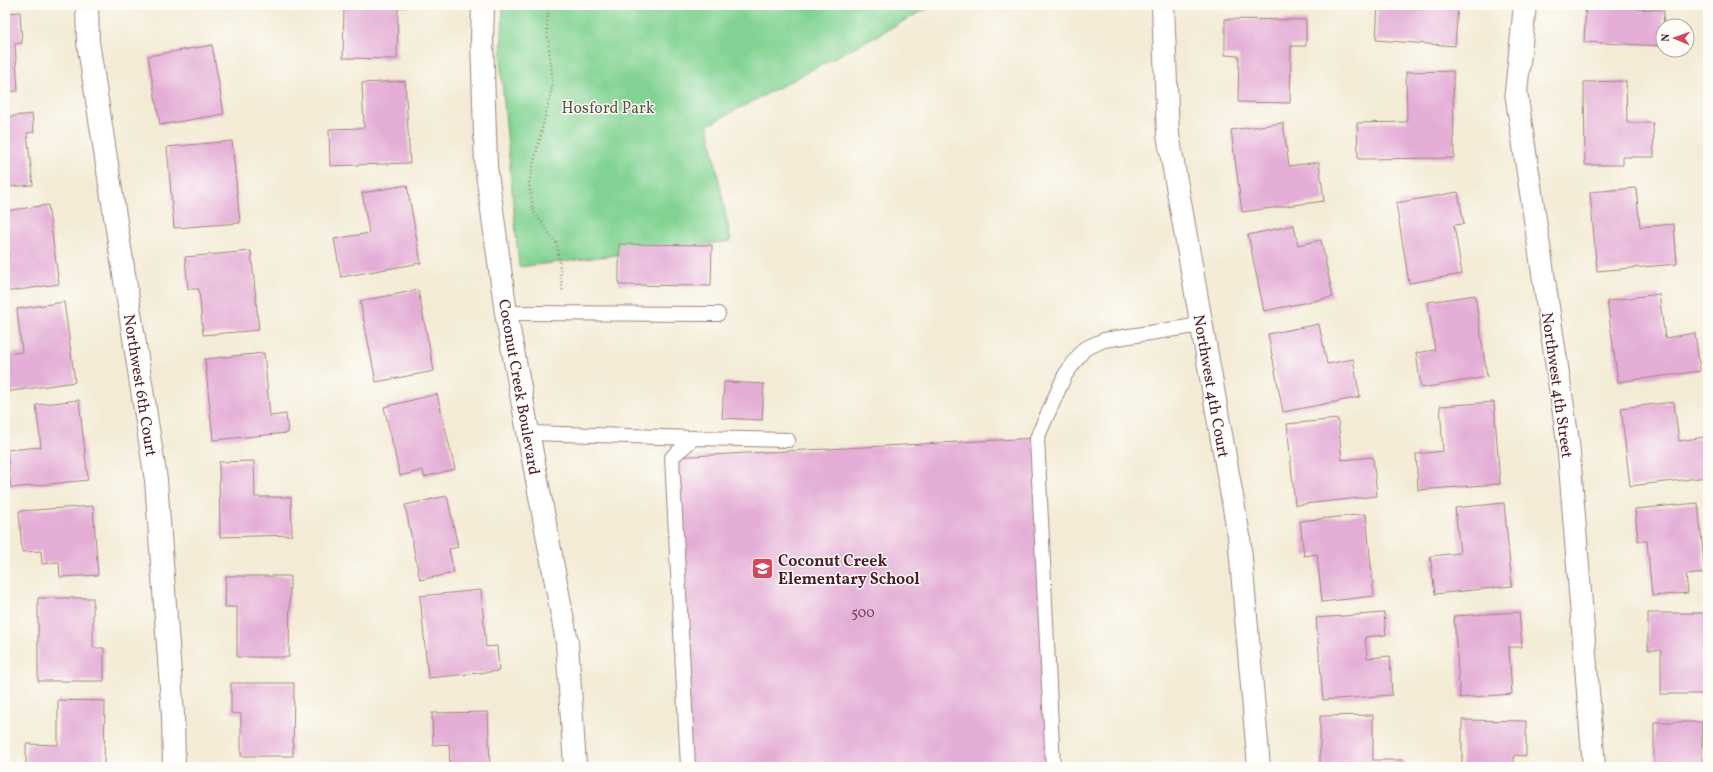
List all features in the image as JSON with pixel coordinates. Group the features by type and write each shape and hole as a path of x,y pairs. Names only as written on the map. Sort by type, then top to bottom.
{"street":[{"name":"Northwest 6th Court","path":"87,5 88,42 156,480 174,715 174,767"},
{"name":"Coconut Creek Boulevard","path":"483,5 482,38 486,166 506,313 568,642 575,767"},
{"name":"Northwest 4th Court","path":"1163,5 1168,135 1239,536 1259,767"},
{"name":"Northwest 4th Street","path":"1525,5 1516,92 1568,441 1594,767"}],"lane":[{"path":"506,313 718,314"},
{"path":"1054,767 1037,438 1065,375 1084,349 1104,340 1201,325"},
{"path":"528,433 788,440"},
{"path":"688,767 672,457 694,438"}],"path":[{"path":"548,5 547,31 553,83 529,183 532,211 557,244 565,313"}],"green space":[{"name":"Hosford Park","path":"503,5 934,5 708,125 731,241 519,267 501,69"}],"building":[{"path":"344,5 407,5 407,7 398,7 397,59 343,58"},
{"path":"1378,5 1458,5 1455,46 1376,40"},
{"path":"1586,5 1637,5 1636,9 1664,10 1664,18 1655,18 1655,46 1584,42"},
{"path":"20,12 22,43 15,44 18,91 5,92 5,13"},
{"path":"1225,19 1306,20 1306,46 1291,46 1290,103 1238,102 1239,56 1225,55"},
{"path":"212,45 224,114 160,125 148,56"},
{"path":"1453,71 1454,158 1358,159 1357,123 1407,122 1406,72"},
{"path":"405,81 410,163 330,166 329,129 364,128 362,83"},
{"path":"1626,81 1627,123 1653,123 1654,157 1623,157 1623,165 1585,165 1584,82"},
{"path":"32,114 34,132 27,133 33,185 5,187 5,117"},
{"path":"1283,123 1289,166 1319,162 1324,201 1242,212 1231,130"},
{"path":"232,141 240,223 174,228 167,147"},
{"path":"407,185 421,263 341,277 334,239 369,233 362,193"},
{"path":"1636,188 1640,227 1674,224 1677,264 1597,271 1590,192"},
{"path":"1458,192 1464,224 1454,225 1462,274 1409,283 1396,203"},
{"path":"48,205 59,284 5,292 5,257 9,257 5,228 5,211"},
{"path":"1294,225 1298,245 1321,240 1333,297 1264,311 1248,235"},
{"path":"619,244 712,245 711,286 619,285"},
{"path":"251,251 259,330 203,335 199,289 188,289 185,257"},
{"path":"418,290 434,371 376,382 360,301"},
{"path":"1659,294 1665,338 1695,333 1700,371 1618,382 1607,301"},
{"path":"1475,295 1487,377 1421,388 1416,353 1435,350 1428,302"},
{"path":"64,302 75,382 5,392 5,354 22,352 17,309"},
{"path":"1319,324 1327,364 1353,359 1360,397 1283,412 1268,334"},
{"path":"264,353 270,416 286,414 288,433 213,440 205,359"},
{"path":"724,382 764,384 762,420 722,418"},
{"path":"437,394 455,469 424,477 423,470 400,476 384,407"},
{"path":"79,400 88,480 11,488 7,450 41,447 36,405"},
{"path":"1494,402 1500,484 1418,490 1416,454 1443,451 1440,406"},
{"path":"1674,402 1679,441 1705,437 1708,477 1630,486 1621,408"},
{"path":"1338,419 1342,460 1373,457 1377,496 1295,505 1287,424"},
{"name":"Coconut Creek Elementary School","path":"1037,438 1053,767 688,767 672,457"},
{"path":"254,461 255,497 291,497 292,535 220,537 219,462"},
{"path":"447,496 458,547 449,549 454,573 420,580 405,505"},
{"path":"1504,503 1512,586 1435,594 1430,556 1460,553 1455,508"},
{"path":"1698,503 1705,573 1686,575 1688,593 1652,596 1647,541 1638,541 1635,509"},
{"path":"93,506 98,575 60,577 59,562 42,564 41,551 22,552 19,511"},
{"path":"1366,514 1374,596 1322,602 1317,554 1304,556 1300,521"},
{"path":"226,576 290,576 289,657 237,657 237,607 225,607"},
{"path":"481,590 486,647 497,646 499,671 428,678 420,596"},
{"path":"38,598 93,598 93,648 104,648 104,681 38,681"},
{"path":"1519,612 1522,647 1509,647 1512,694 1460,698 1454,616"},
{"path":"1384,613 1386,635 1365,637 1367,658 1390,656 1392,695 1323,700 1316,618"},
{"path":"1648,613 1708,613 1708,694 1661,694 1661,650 1648,650"},
{"path":"231,683 294,683 293,756 241,756 241,714 231,713"},
{"path":"58,700 105,701 104,767 26,767 26,744 58,745"},
{"path":"488,712 490,767 450,767 449,744 433,745 432,713"},
{"path":"1373,715 1373,760 1404,760 1404,767 1320,767 1320,716"},
{"path":"1462,720 1526,721 1526,756 1514,755 1514,767 1462,767"},
{"path":"1654,722 1702,722 1702,762 1708,762 1708,767 1654,767"}],"place":[{"name":"Coconut Creek Elementary School","path":"762,569"}]}
